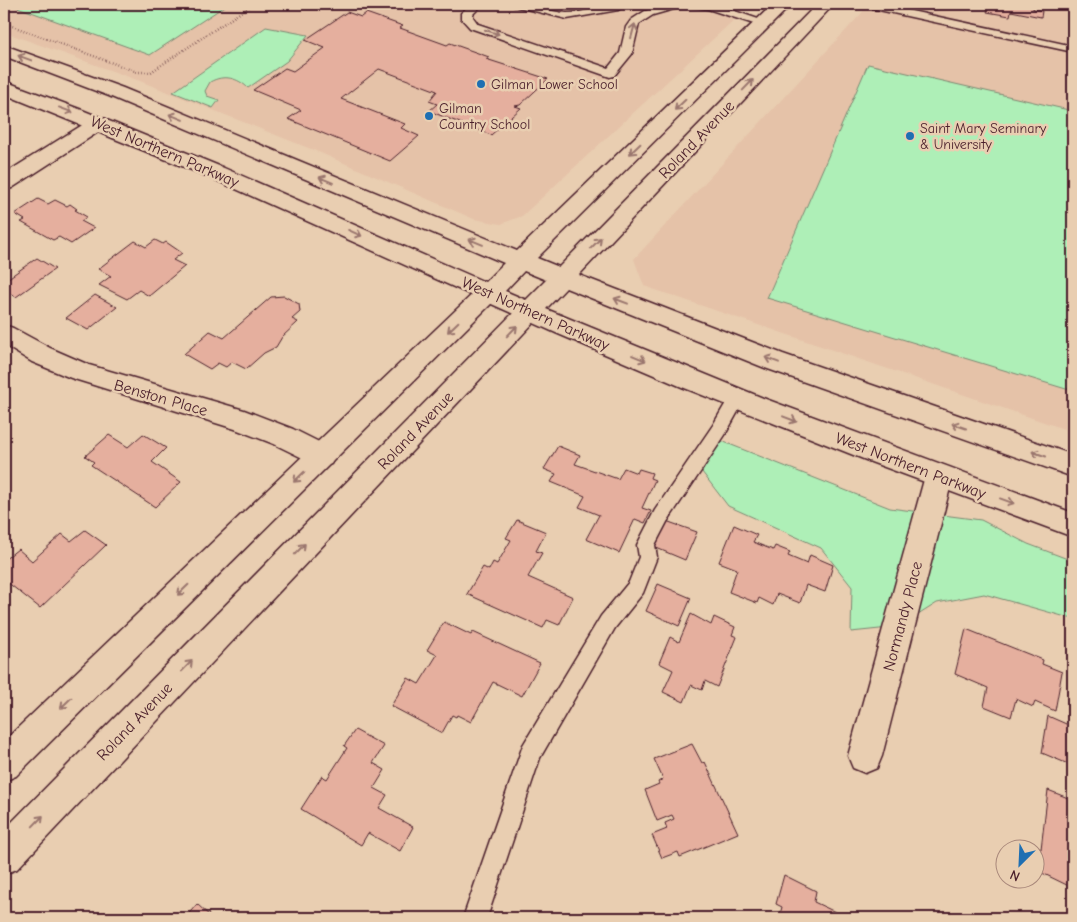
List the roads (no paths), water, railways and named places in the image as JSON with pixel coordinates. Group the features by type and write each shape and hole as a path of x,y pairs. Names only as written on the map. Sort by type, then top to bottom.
{"main road":[{"path":"4,764 783,4"},
{"name":"Roland Avenue","path":"7,845 563,278 826,4"},
{"path":"4,50 116,92 521,261 774,361 1073,466"},
{"name":"West Northern Parkway","path":"4,88 99,123 184,158 488,293 737,399 1073,525"},
{"path":"4,183 99,123"},
{"name":"Benston Place","path":"4,334 23,346 84,374 110,383 192,404 268,429 298,442 321,456"},
{"name":"Normandy Place","path":"864,756 939,476"}],"lane":[{"path":"477,4 467,13 467,18 474,26 610,73 626,54 632,27 635,22 649,13 677,5"},
{"path":"518,4 568,16 614,8 619,4"},
{"path":"662,4 710,6 763,24"},
{"path":"865,4 1073,49"},
{"path":"475,918 531,753 608,622 636,587 648,557 646,545 661,516 719,430 737,399"}],"place":[{"name":"Gilman Lower School","path":"481,84"},
{"name":"Gilman Country School","path":"429,116"},
{"name":"Saint Mary Seminary & University","path":"910,136"}]}
